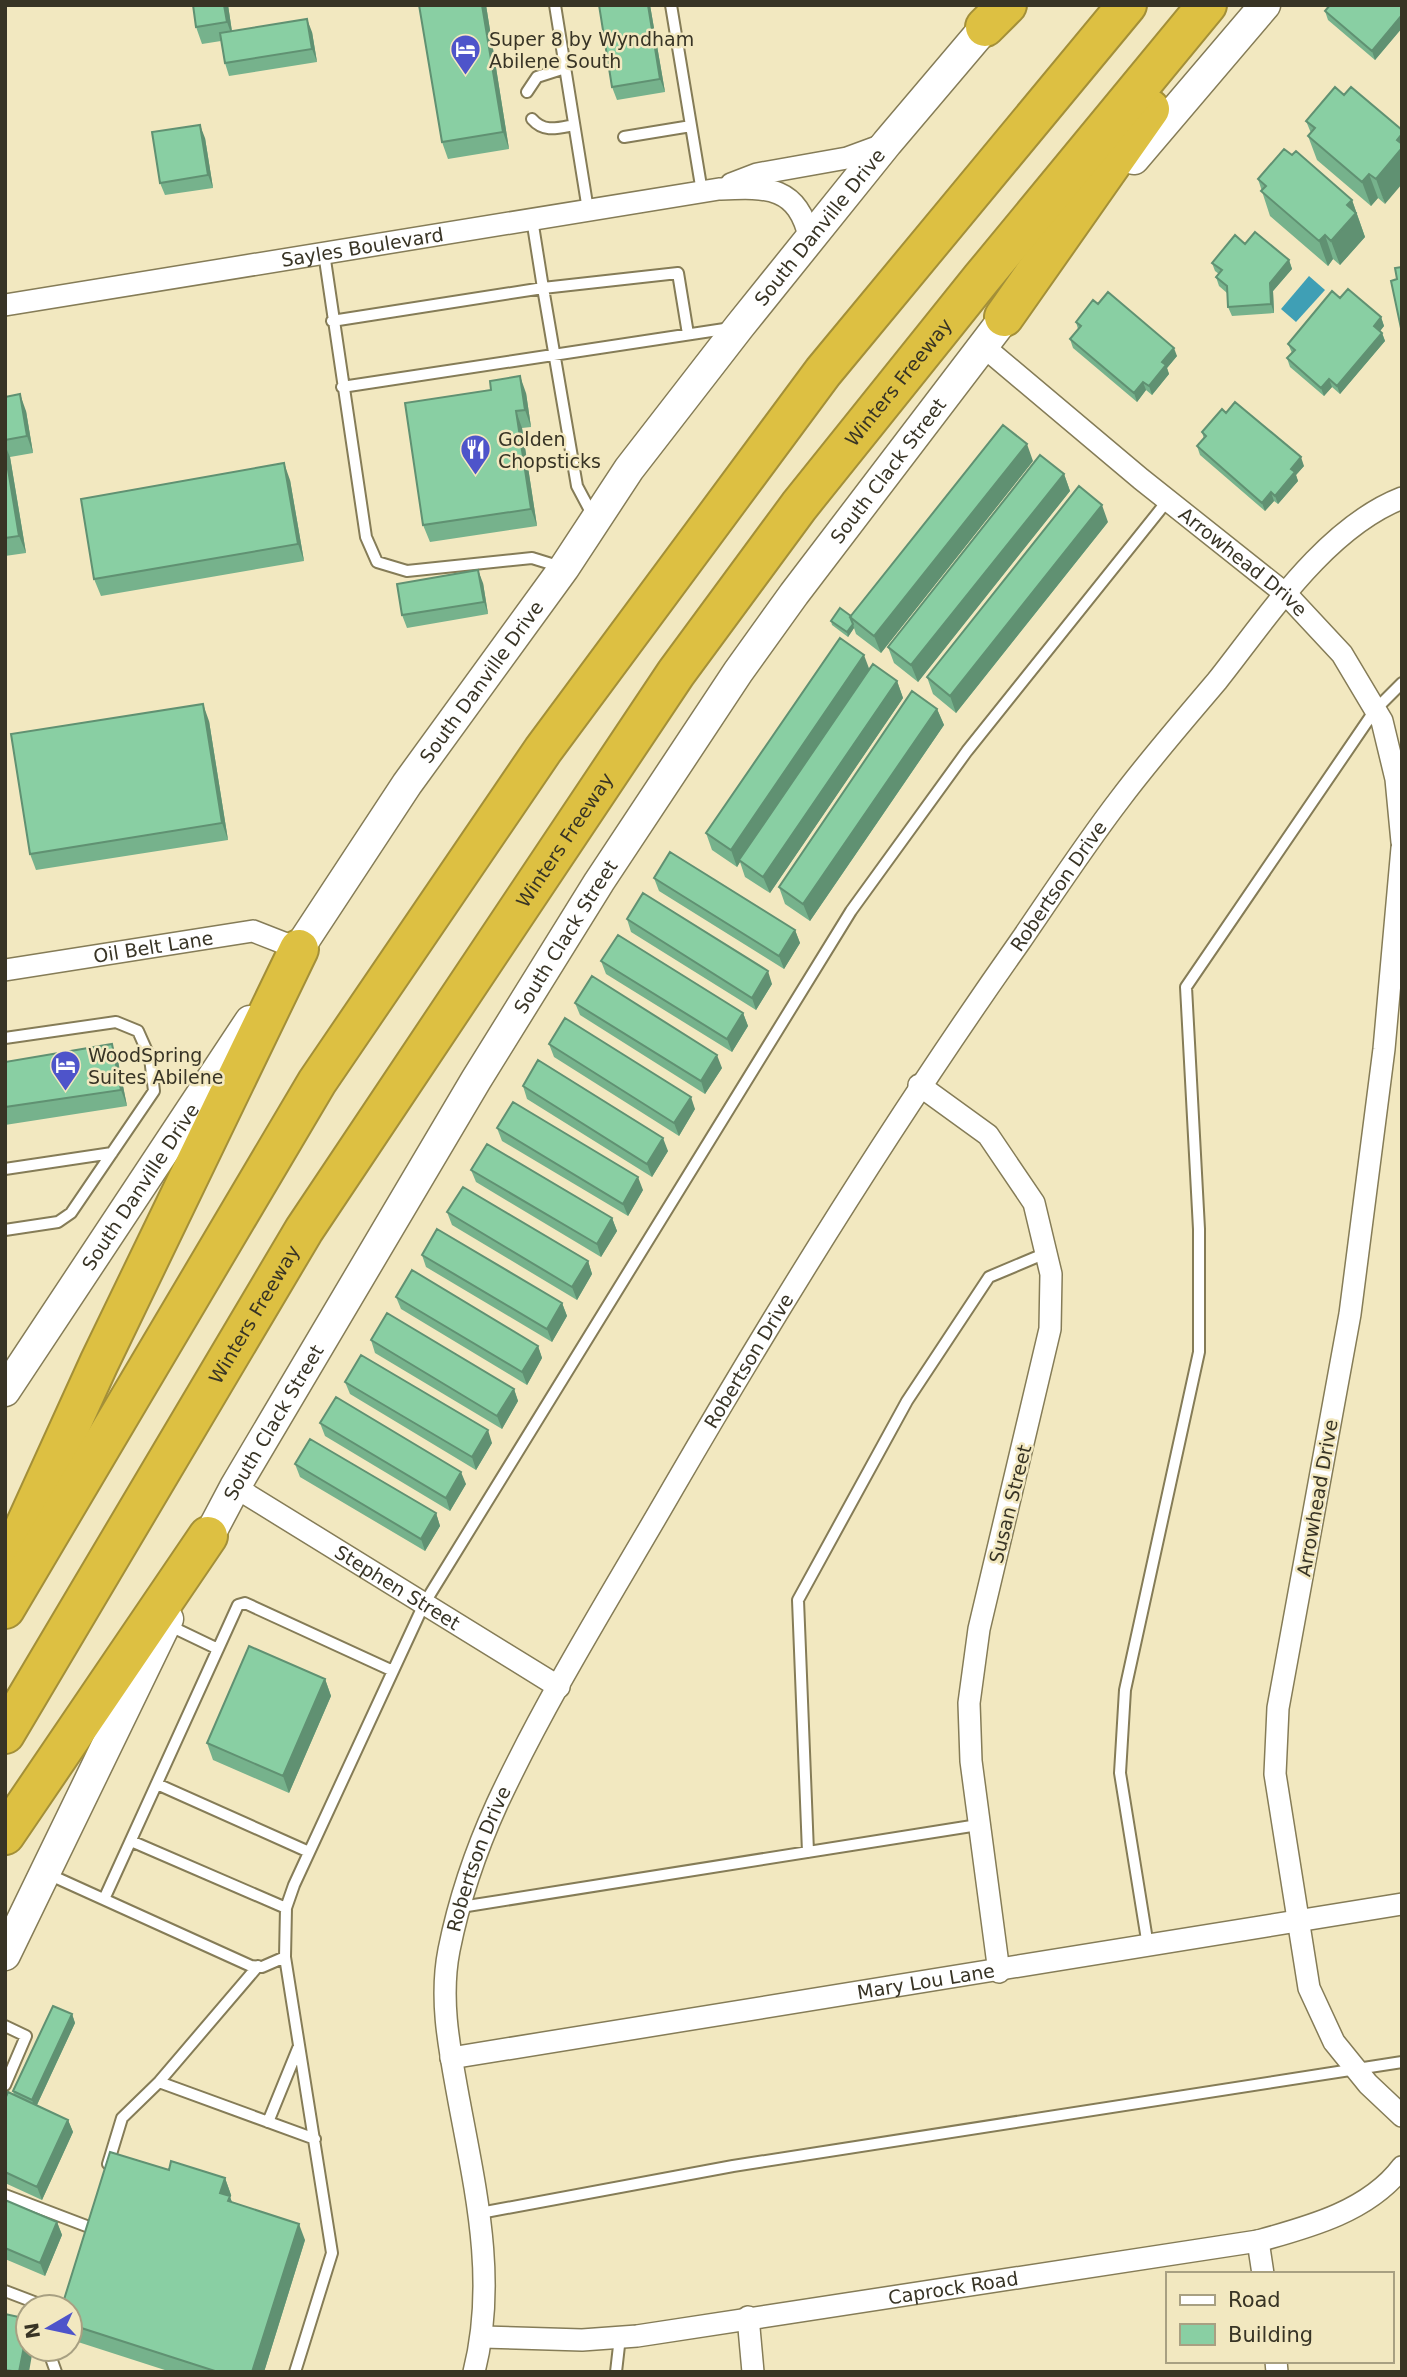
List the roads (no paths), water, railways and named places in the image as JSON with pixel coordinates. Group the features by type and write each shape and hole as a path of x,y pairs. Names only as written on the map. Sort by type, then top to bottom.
{"highway":[{"path":"5,1609 317,1083 543,750 823,372 1127,5"},
{"name":"Winters Freeway","path":"5,1734 304,1230 676,673 808,495 981,279 1207,5"},
{"path":"994,331 1223,5"},
{"path":"5,1570 99,1363 299,949"},
{"path":"5,1835 208,1536"}],"main road":[{"name":"South Clack Street","path":"5,1955 234,1487 476,1080 600,882 738,671 994,331 1265,5"},
{"name":"South Danville Drive","path":"5,1391 183,1118 299,949 407,784 564,568 629,469 738,327 887,143 999,13"}],"street":[{"name":"Sayles Boulevard","path":"710,190 757,174 846,158 887,143"},
{"name":"Sayles Boulevard","path":"5,305 710,190 768,189 785,195 804,215 810,240"},
{"name":"Arrowhead Drive","path":"994,331 1168,500 1287,595 1342,654 1382,722 1396,779 1402,842"},
{"name":"Robertson Drive","path":"474,2372 483,2337 487,2281 480,2213 451,2058 443,1997 449,1949 460,1907 469,1876 497,1805 559,1687 737,1378 919,1085 1119,800 1287,595 1340,536 1385,505 1402,498"},
{"name":"Arrowhead Drive","path":"1402,848 1384,1049 1350,1314 1278,1708 1275,1774 1309,1988 1334,2042 1355,2068 1402,2116"},
{"name":"Oil Belt Lane","path":"5,970 253,931 299,949"},
{"name":"Susan Street","path":"919,1085 988,1135 1034,1203 1051,1274 1050,1329 979,1629 969,1703 971,1762 978,1825 999,1972"},
{"name":"Stephen Street","path":"234,1487 559,1687"},
{"name":"Mary Lou Lane","path":"451,2058 999,1972 1402,1904"},
{"name":"Caprock Road","path":"483,2337 582,2340 620,2337 1258,2241 1314,2225 1346,2211 1392,2180 1402,2166"},
{"path":"1258,2241 1263,2272"},
{"path":"748,2317 753,2372"}],"lane":[{"path":"555,5 588,210"},
{"path":"671,5 691,126 710,190"},
{"path":"527,92 537,77 565,68"},
{"path":"532,119 539,126 549,129 574,125"},
{"path":"624,137 691,126"},
{"path":"532,219 577,486 596,522"},
{"path":"324,253 366,537 377,562 407,572 532,558 564,568"},
{"path":"332,321 543,288 678,273 688,334"},
{"path":"342,387 738,327"},
{"path":"295,2372 332,2253 285,1957 286,1908 393,1671 425,1604 851,912 967,751 1168,500"},
{"path":"1148,1946 1120,1773 1125,1690 1199,1352 1199,1229 1186,987 1375,710 1402,683"},
{"path":"5,1038 116,1021 138,1031 150,1058 154,1091 71,1213 58,1222 5,1230"},
{"path":"5,1169 112,1153"},
{"path":"808,1852 798,1600 907,1401 989,1277 1046,1253"},
{"path":"105,1897 238,1605 245,1603 393,1671"},
{"path":"166,1623 218,1649"},
{"path":"157,1784 309,1852"},
{"path":"460,1907 978,1825"},
{"path":"131,1841 286,1908"},
{"path":"45,1872 105,1897 251,1966 285,1957"},
{"path":"103,2179 122,2118 159,2082 258,1966"},
{"path":"5,2026 26,2036 5,2085"},
{"path":"268,2122 300,2045"},
{"path":"480,2213 733,2166 1402,2062"},
{"path":"159,2082 315,2139"},
{"path":"5,2195 89,2227"},
{"path":"85,2240 92,2215"},
{"path":"616,2372 620,2337"}],"water":[{"path":"1309,276 1325,290 1296,322 1281,309"}],"place":[{"name":"Super 8 by Wyndham Abilene South","path":"466,77"},
{"name":"Golden Chopsticks","path":"475,477"},
{"name":"WoodSpring Suites Abilene","path":"65,1093"}]}
